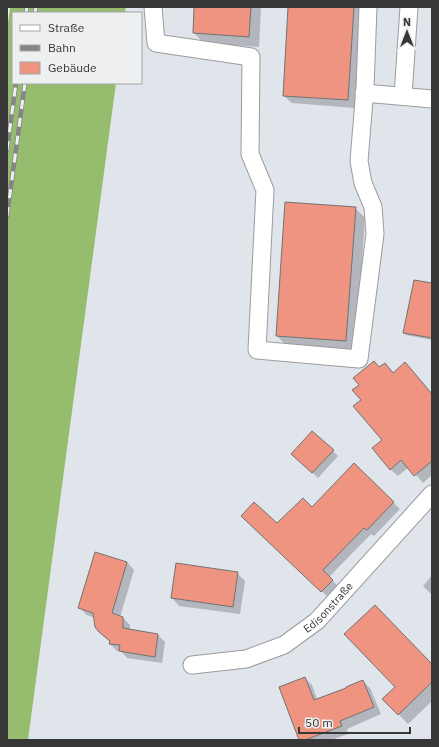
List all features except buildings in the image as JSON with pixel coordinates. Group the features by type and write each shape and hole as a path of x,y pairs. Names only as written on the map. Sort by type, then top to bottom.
{"street":[{"path":"153,7 156,43 251,57 250,154 265,190 257,350 359,359 374,234 373,206 363,183 359,161 368,7"},
{"path":"403,96 410,7"},
{"path":"364,93 432,99"},
{"name":"Edisonstraße","path":"192,665 246,659 284,645 316,621 432,494"}],"shaded area":[{"path":"126,7 432,7 432,740 28,740 116,84 142,84 142,12 125,12"}],"green space":[{"path":"10,7 126,7 125,12 12,12 12,84 116,84 28,740 7,740 7,31"}],"railway":[{"path":"26,12 27,7"},
{"path":"35,12 36,7"},
{"path":"7,150 16,84"},
{"path":"7,216 25,84"}]}
